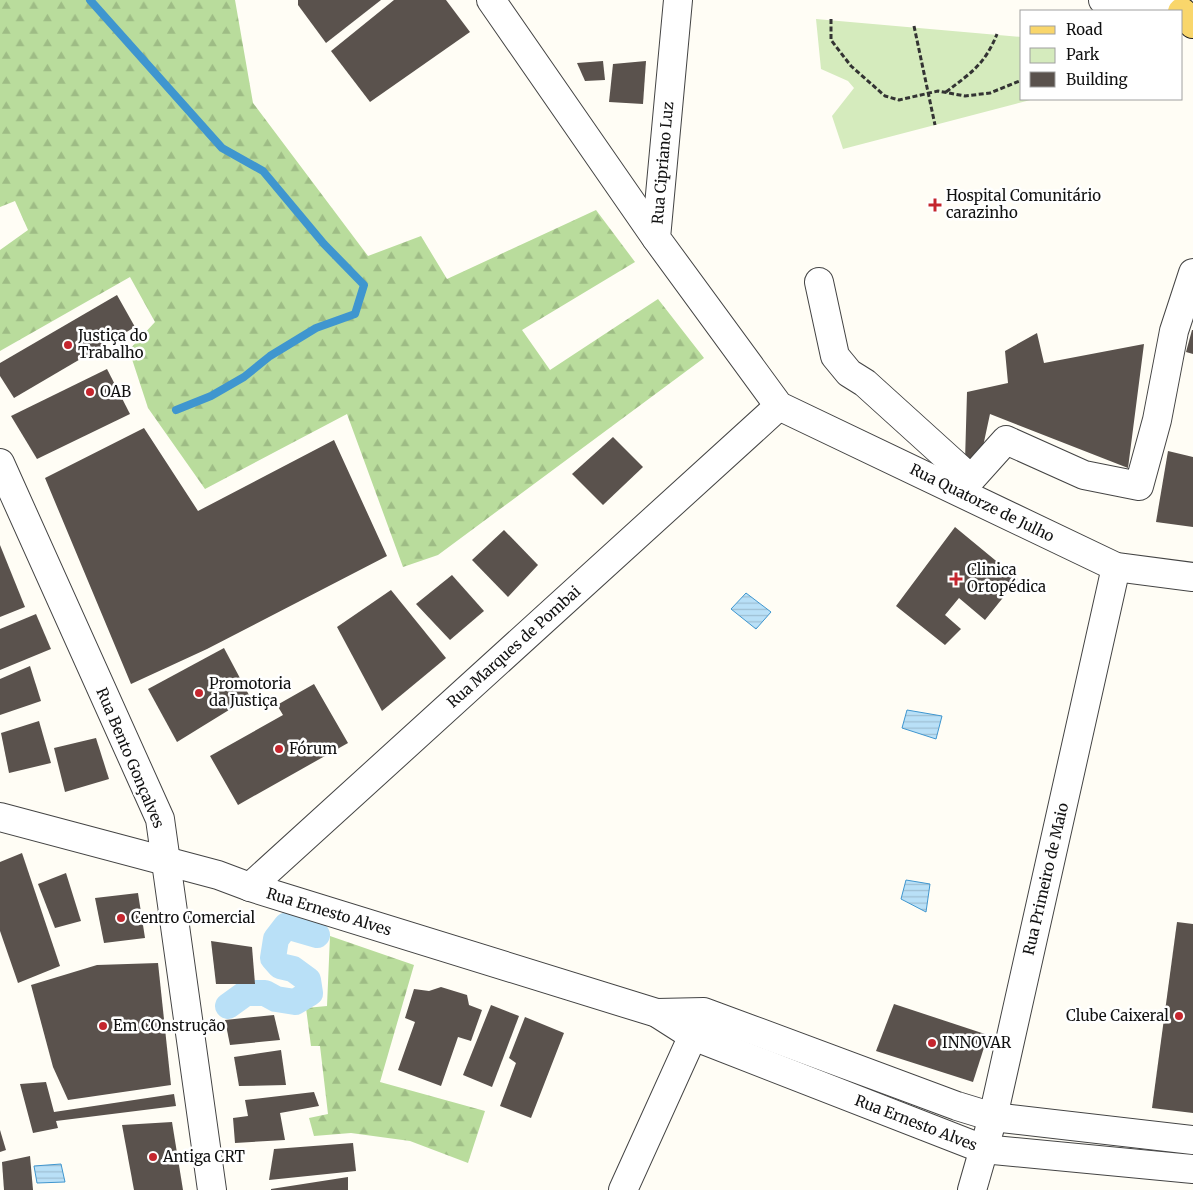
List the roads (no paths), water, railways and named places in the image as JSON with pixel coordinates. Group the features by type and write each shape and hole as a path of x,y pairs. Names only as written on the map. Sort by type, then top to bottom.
{"street":[{"path":"491,0 656,238"},
{"name":"Rua Cipriano Luz","path":"678,0 656,238 779,406"},
{"path":"1103,0 1181,10"},
{"path":"819,282 834,356 848,373 865,383 969,487 1006,440 1084,475 1139,486 1157,420 1174,331 1193,273"},
{"name":"Rua Quatorze de Julho","path":"779,406 969,487 1116,567 1193,577"},
{"name":"Rua Marques de Pombai","path":"250,887 779,406"},
{"name":"Rua Bento Gonçalves","path":"0,463 9,506 160,819 212,1190"},
{"name":"Rua Primeiro de Maio","path":"972,1190 993,1117 1116,567"},
{"name":"Rua Ernesto Alves","path":"0,817 167,860 657,1014 693,1036 983,1149 1139,1162 1193,1169"},
{"path":"623,1190 704,1012"},
{"name":"Rua Ernesto Alves","path":"657,1014 704,1012 957,1106 993,1117 1193,1140"},
{"path":"780,1070 790,1044"},
{"path":"1139,1162 1141,1133"}],"water":[{"path":"746,593 771,612 756,629 731,609"},
{"path":"907,710 942,716 936,739 902,728"},
{"path":"906,880 930,884 926,912 901,899"},
{"path":"61,1164 65,1182 37,1183 34,1166"}],"waterway":[{"path":"90,0 222,148 263,171 324,244 364,285 355,314 316,328 270,356 244,377 211,396 176,410"},
{"path":"228,1006 246,993 265,993 276,999 295,1002 310,993 308,980 293,969 280,966 273,958 276,939 286,926 317,935"}],"place":[{"name":"Hospital Comunitário carazinho","path":"935,205"},
{"name":"Justiça do Trabalho","path":"68,345"},
{"name":"OAB","path":"90,392"},
{"name":"Clinica Ortopédica","path":"956,579"},
{"name":"Promotoria da Justiça","path":"199,693"},
{"name":"Fórum","path":"279,749"},
{"name":"Centro Comercial","path":"121,918"},
{"name":"Clube Caixeral","path":"1179,1016"},
{"name":"Em COnstrução","path":"103,1026"},
{"name":"INNOVAR","path":"932,1043"},
{"name":"Antiga CRT","path":"153,1157"}]}
